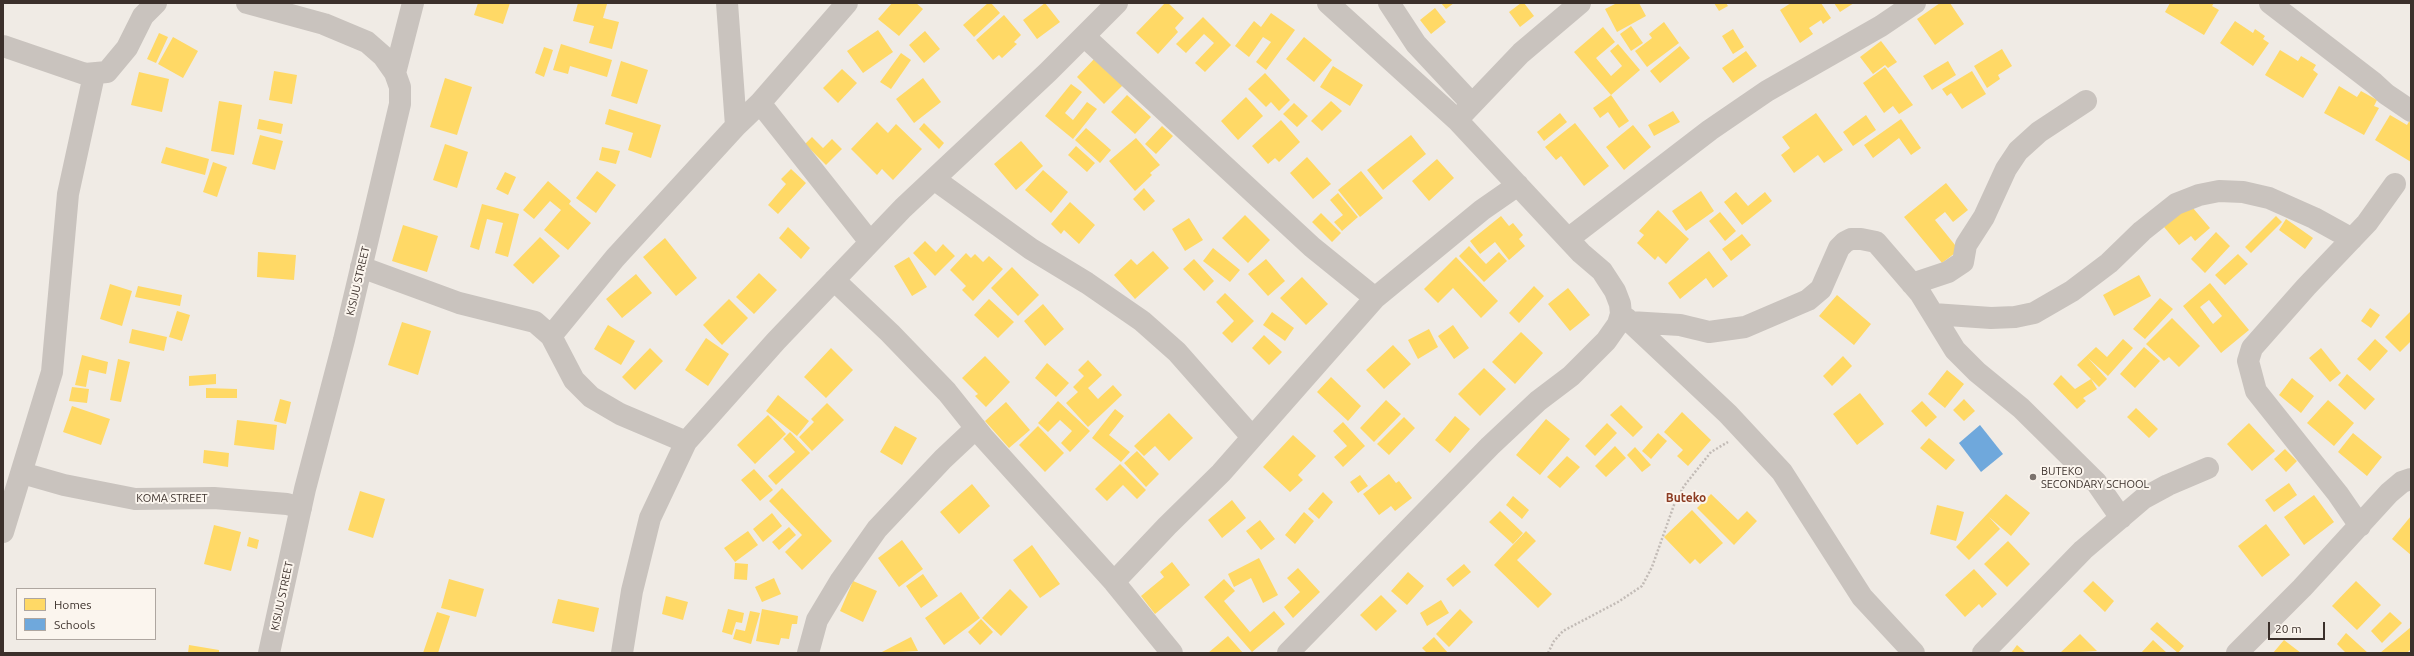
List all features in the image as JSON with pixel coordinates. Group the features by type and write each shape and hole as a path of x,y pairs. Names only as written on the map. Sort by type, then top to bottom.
{"street":[{"path":"3,46 60,67 85,74 94,75 107,72 127,48 143,16 156,3"},
{"name":"KISIJU STREET","path":"247,3 324,24 367,42 383,56 395,73 400,87 400,104 301,508 269,653"},
{"path":"395,73 413,3"},
{"path":"727,3 736,126"},
{"path":"551,336 615,258 736,126 760,103 847,3"},
{"path":"622,653 632,591 650,518 686,442 776,341 870,242 1117,3"},
{"path":"1328,3 1458,120 1568,239 1602,271 1615,291 1626,318 1746,433 1782,472 1862,597 1914,653"},
{"path":"1389,3 1416,44 1472,104"},
{"path":"1458,120 1522,53 1580,3"},
{"path":"1568,239 1710,130 1748,104 1881,26 1914,3"},
{"path":"2270,3 2374,82 2386,94 2411,111"},
{"path":"1084,36 1307,242 1375,298"},
{"path":"3,532 52,372 68,194 94,75"},
{"path":"1912,284 1948,272 1963,262 1966,245 1984,218 2006,169 2018,151 2039,132 2086,101"},
{"path":"760,103 870,242"},
{"path":"934,179 1031,249 1087,283 1142,321 1177,352 1252,437"},
{"path":"2360,526 2338,494 2256,390 2248,360 2252,348 2306,287 2367,223 2395,184"},
{"path":"1114,582 1167,526 1222,473 1375,298 1482,210 1518,185"},
{"path":"1933,314 1992,318 2015,317 2034,313 2079,286 2176,204 2199,195 2219,191 2243,192 2269,198 2314,218 2352,238"},
{"path":"1288,653 1490,446 1538,401 1571,376 1606,341 1618,324 1626,318 1680,325 1709,332 1745,327 1774,316 1808,300 1821,289 1839,248 1852,239 1876,242 1928,304 1955,350 1977,372 2021,408 2096,482 2121,518"},
{"path":"361,267 459,303 535,322 551,336 574,380 591,397 620,414 686,442"},
{"path":"834,280 890,333 947,392 976,428 1114,582 1172,653"},
{"path":"808,653 817,620 841,580 877,529 943,459 976,428"},
{"path":"1983,653 2048,585 2144,498 2168,485 2208,468"},
{"name":"KOMA STREET","path":"22,474 64,485 135,499 214,498 287,504 301,508"},
{"path":"2237,653 2360,526 2389,493 2402,482 2411,478"}],"path":[{"path":"1548,653 1554,641 1563,631 1618,602 1642,586 1652,567 1674,505 1684,486 1711,452 1746,433"}],"building: Homes":[{"path":"478,3 510,3 503,24 474,15"},
{"path":"578,3 607,4 603,18 619,22 612,49 589,43 594,26 573,21"},
{"path":"892,3 916,3 923,9 899,36 878,19"},
{"path":"988,3 991,3 1000,13 974,37 963,25"},
{"path":"1045,3 1060,22 1037,39 1023,20"},
{"path":"1165,3 1168,3 1184,18 1175,28 1178,32 1158,54 1136,33"},
{"path":"1441,3 1454,3 1446,9"},
{"path":"1521,3 1524,3 1534,16 1520,27 1509,12"},
{"path":"1617,3 1639,3 1646,16 1617,32 1605,9"},
{"path":"1714,3 1726,3 1728,6 1719,11"},
{"path":"1791,3 1821,3 1831,18 1823,24 1821,20 1809,28 1813,34 1800,43 1780,10"},
{"path":"1834,3 1854,3 1840,12"},
{"path":"1940,3 1950,3 1964,24 1935,45 1917,19"},
{"path":"2170,3 2214,3 2212,6 2219,10 2204,35 2165,12"},
{"path":"1435,8 1446,22 1431,34 1420,20"},
{"path":"1271,13 1295,30 1266,70 1256,62 1271,42 1263,37 1249,57 1235,46 1254,21 1261,27"},
{"path":"1004,15 1021,35 1014,42 1017,44 1002,58 999,55 993,60 976,40"},
{"path":"1203,17 1231,45 1205,72 1195,63 1214,43 1204,34 1186,53 1176,44"},
{"path":"2235,21 2253,33 2255,29 2265,36 2263,39 2269,43 2253,66 2220,43"},
{"path":"1664,22 1679,43 1647,67 1635,51 1652,38 1649,34"},
{"path":"1631,26 1643,43 1631,51 1620,34"},
{"path":"1603,27 1615,42 1596,58 1611,76 1622,66 1610,51 1618,44 1640,70 1611,95 1574,52"},
{"path":"1733,29 1744,47 1733,54 1722,36"},
{"path":"878,30 893,52 863,73 847,51"},
{"path":"925,31 940,49 924,63 909,45"},
{"path":"159,33 168,37 156,63 147,59"},
{"path":"173,37 198,51 183,78 158,64"},
{"path":"1304,37 1332,60 1314,82 1286,59"},
{"path":"1881,41 1897,62 1888,68 1885,65 1873,74 1860,57"},
{"path":"561,44 612,60 607,77 570,66 568,74 553,70"},
{"path":"1680,46 1690,58 1660,83 1650,71"},
{"path":"544,47 553,50 544,77 535,73"},
{"path":"2002,49 2012,66 1998,75 2000,79 1987,88 1974,66"},
{"path":"2280,50 2298,61 2301,56 2316,65 2313,70 2318,74 2303,98 2265,75"},
{"path":"1746,51 1757,66 1733,83 1722,68"},
{"path":"901,53 911,60 891,89 880,82"},
{"path":"1096,57 1123,85 1104,104 1077,77"},
{"path":"621,61 648,70 637,104 611,96"},
{"path":"1948,61 1956,75 1932,90 1923,76"},
{"path":"1333,66 1363,85 1350,106 1320,87"},
{"path":"1885,67 1913,105 1899,114 1893,106 1884,113 1863,83"},
{"path":"842,69 857,83 838,103 823,88"},
{"path":"274,71 297,75 292,104 269,100"},
{"path":"1972,71 1986,94 1962,109 1951,93 1947,96 1942,89"},
{"path":"139,72 169,79 162,112 131,105"},
{"path":"1265,73 1290,100 1279,111 1271,102 1266,107 1248,89"},
{"path":"445,78 472,87 457,135 430,127"},
{"path":"923,78 941,102 914,123 896,99"},
{"path":"1071,84 1082,92 1065,113 1073,120 1087,102 1097,109 1073,139 1045,116"},
{"path":"2339,86 2357,97 2361,91 2377,100 2374,106 2379,108 2364,135 2324,113"},
{"path":"1127,95 1151,117 1135,134 1111,112"},
{"path":"1611,95 1629,121 1619,128 1608,112 1600,118 1593,108"},
{"path":"1246,97 1263,116 1238,140 1221,121"},
{"path":"219,101 242,105 234,155 211,151"},
{"path":"1331,101 1342,111 1322,131 1311,121"},
{"path":"1294,103 1308,116 1297,127 1283,114"},
{"path":"609,109 661,125 651,158 628,150 633,133 605,124"},
{"path":"1673,111 1680,122 1654,136 1648,125"},
{"path":"1560,113 1567,122 1544,141 1537,132"},
{"path":"1816,113 1843,150 1824,163 1818,155 1794,173 1781,155 1790,148 1782,137"},
{"path":"1866,115 1876,130 1853,146 1843,132"},
{"path":"2390,115 2407,125 2411,118 2411,162 2375,140"},
{"path":"259,119 283,124 281,134 257,129"},
{"path":"1901,119 1921,148 1911,155 1899,138 1873,158 1864,145"},
{"path":"1281,120 1300,142 1279,162 1275,158 1268,164 1252,146"},
{"path":"877,122 888,133 896,124 922,149 893,180 882,169 877,175 851,149"},
{"path":"924,123 944,143 939,149 919,129"},
{"path":"1575,123 1609,166 1584,186 1561,156 1556,160 1545,147"},
{"path":"1633,125 1651,147 1624,170 1606,147"},
{"path":"1162,126 1173,136 1156,154 1145,144"},
{"path":"1086,128 1111,150 1100,163 1075,140"},
{"path":"260,135 283,141 275,170 252,164"},
{"path":"1411,135 1426,154 1383,190 1367,170"},
{"path":"812,137 823,148 832,139 842,149 826,165 805,144"},
{"path":"1136,138 1160,165 1150,173 1152,175 1135,191 1109,161"},
{"path":"1021,141 1043,166 1016,190 994,164"},
{"path":"445,144 468,152 457,188 433,180"},
{"path":"1076,146 1095,163 1087,172 1068,155"},
{"path":"166,147 209,159 205,175 161,163"},
{"path":"602,147 620,151 616,164 599,160"},
{"path":"1307,157 1331,184 1313,199 1290,173"},
{"path":"1437,159 1454,178 1429,201 1412,181"},
{"path":"213,162 227,167 217,197 203,192"},
{"path":"791,169 806,183 778,214 768,205 786,184 781,179"},
{"path":"1043,170 1068,192 1051,213 1025,190"},
{"path":"597,171 616,185 596,213 576,198"},
{"path":"1361,171 1383,198 1360,217 1338,190"},
{"path":"505,172 516,177 508,195 496,189"},
{"path":"548,181 571,201 569,204 591,223 568,250 544,230 561,210 550,201 534,219 523,210"},
{"path":"1946,183 1968,210 1953,222 1945,212 1935,220 1959,250 1942,263 1904,217"},
{"path":"1144,188 1155,201 1144,211 1133,199"},
{"path":"1701,191 1714,211 1686,231 1672,211"},
{"path":"1736,192 1748,206 1765,192 1772,201 1742,225 1724,202"},
{"path":"1338,193 1358,217 1342,231 1334,222 1343,215 1330,200"},
{"path":"2187,201 2210,228 2195,241 2191,236 2179,245 2164,227"},
{"path":"1070,202 1095,225 1079,244 1064,230 1061,234 1051,224"},
{"path":"482,204 519,214 508,257 495,253 503,223 487,219 479,250 470,247"},
{"path":"1658,210 1689,239 1666,264 1658,256 1655,260 1637,243 1644,235 1639,231"},
{"path":"1720,212 1736,231 1725,241 1709,221"},
{"path":"1321,213 1341,233 1332,242 1312,222"},
{"path":"1245,215 1270,240 1248,263 1222,238"},
{"path":"1501,216 1509,226 1513,223 1523,235 1519,239 1525,246 1509,260 1495,242 1480,254 1470,241"},
{"path":"2276,216 2282,222 2251,253 2245,247"},
{"path":"1189,218 1203,240 1185,251 1172,229"},
{"path":"2286,219 2313,238 2305,249 2279,230"},
{"path":"403,225 438,236 427,272 392,261"},
{"path":"788,227 810,248 801,259 779,238"},
{"path":"2216,232 2230,246 2205,273 2191,259"},
{"path":"1742,234 1751,245 1731,261 1722,249"},
{"path":"540,237 560,256 533,284 513,265"},
{"path":"665,238 697,278 676,296 643,257"},
{"path":"925,241 936,252 943,244 955,256 935,276 913,253"},
{"path":"1469,246 1486,264 1499,252 1507,261 1484,282 1459,256"},
{"path":"1213,248 1240,270 1230,282 1203,261"},
{"path":"1153,251 1169,268 1135,299 1114,275 1131,259 1137,265"},
{"path":"1709,251 1728,276 1713,288 1706,278 1680,299 1668,283"},
{"path":"258,252 296,255 294,280 257,277"},
{"path":"966,253 971,258 975,254 983,262 989,256 1003,269 973,301 962,290 966,286 950,270"},
{"path":"2238,254 2248,264 2225,285 2215,275"},
{"path":"909,257 927,287 912,296 894,266"},
{"path":"1456,257 1498,301 1481,318 1453,288 1438,303 1424,289"},
{"path":"1194,259 1214,281 1204,291 1183,269"},
{"path":"1266,259 1285,281 1268,296 1248,274"},
{"path":"1012,267 1039,295 1018,316 991,288"},
{"path":"759,273 777,290 754,314 736,297"},
{"path":"636,274 652,293 622,318 606,299"},
{"path":"2139,275 2151,296 2114,316 2103,295"},
{"path":"1302,277 1328,304 1306,325 1280,298"},
{"path":"2210,283 2249,330 2221,353 2183,306","holes":["2209,300 2222,316 2213,324 2200,307"]},
{"path":"110,284 132,291 122,326 100,319"},
{"path":"138,286 182,295 180,306 135,297"},
{"path":"1534,286 1544,296 1519,323 1509,313"},
{"path":"1568,288 1590,315 1570,331 1548,304"},
{"path":"1225,293 1254,321 1232,343 1222,333 1234,321 1216,302"},
{"path":"1837,295 1871,324 1854,345 1819,316"},
{"path":"2160,298 2173,309 2145,339 2133,329"},
{"path":"729,299 748,318 722,345 703,325"},
{"path":"989,299 1014,322 998,338 974,315"},
{"path":"1043,304 1064,329 1045,346 1024,321"},
{"path":"2370,308 2380,315 2371,328 2361,321"},
{"path":"177,311 190,315 182,341 169,337"},
{"path":"2411,311 2411,341 2400,352 2385,337"},
{"path":"1272,312 1294,328 1285,341 1263,325"},
{"path":"2172,318 2200,346 2179,367 2169,357 2164,361 2146,344"},
{"path":"402,322 431,331 418,375 388,365"},
{"path":"608,325 635,341 621,365 594,349"},
{"path":"1453,325 1469,348 1454,359 1438,336"},
{"path":"132,329 167,337 164,351 129,343"},
{"path":"1429,329 1438,347 1418,359 1408,340"},
{"path":"1521,332 1543,353 1515,384 1492,362"},
{"path":"1264,335 1282,352 1269,365 1252,348"},
{"path":"706,338 729,354 708,386 685,370"},
{"path":"2123,339 2133,348 2108,376 2088,358 2107,379 2099,387 2077,365 2096,347 2107,357"},
{"path":"2375,339 2388,351 2370,371 2357,359"},
{"path":"1393,345 1411,364 1384,389 1366,370"},
{"path":"2144,347 2160,361 2135,388 2120,374"},
{"path":"650,348 663,361 635,390 622,377"},
{"path":"831,348 853,370 826,398 804,377"},
{"path":"2321,348 2341,373 2330,382 2309,358"},
{"path":"82,355 108,362 106,374 89,370 86,387 75,385"},
{"path":"985,356 1010,382 986,407 975,396 978,394 962,378"},
{"path":"1843,356 1852,366 1832,386 1823,376"},
{"path":"118,359 130,362 121,402 110,400"},
{"path":"1088,360 1102,375 1088,388 1098,399 1113,385 1122,395 1088,427 1066,403 1078,392 1073,387 1084,376 1078,370"},
{"path":"1047,363 1069,383 1056,397 1035,378"},
{"path":"1484,368 1506,389 1480,416 1458,394"},
{"path":"1947,370 1964,384 1945,408 1928,394"},
{"path":"216,374 216,384 189,386 189,376"},
{"path":"2347,374 2375,399 2365,410 2338,385"},
{"path":"2061,375 2075,389 2091,379 2097,389 2083,398 2086,401 2077,409 2053,384"},
{"path":"1331,377 1361,406 1348,421 1317,392"},
{"path":"2292,378 2314,396 2301,413 2279,395"},
{"path":"72,387 89,389 87,403 69,401"},
{"path":"206,388 237,389 237,398 206,398"},
{"path":"1860,393 1884,424 1857,445 1833,414"},
{"path":"778,395 809,421 797,436 766,411"},
{"path":"280,399 291,402 286,424 274,421"},
{"path":"1964,399 1975,411 1964,421 1953,410"},
{"path":"1386,400 1401,414 1374,442 1360,428"},
{"path":"2328,400 2354,423 2334,446 2307,423"},
{"path":"1058,401 1090,431 1070,452 1061,443 1072,431 1060,420 1048,432 1038,423"},
{"path":"1922,401 1937,417 1926,427 1911,411"},
{"path":"1006,402 1030,430 1009,448 985,421"},
{"path":"827,403 844,420 812,451 799,437 814,422 811,419"},
{"path":"1621,405 1643,427 1633,437 1610,415"},
{"path":"72,406 110,419 101,445 63,432"},
{"path":"2136,408 2158,429 2149,438 2127,417"},
{"path":"1115,409 1124,416 1109,435 1130,452 1121,462 1092,438"},
{"path":"1682,412 1711,440 1688,466 1677,456 1683,450 1664,432"},
{"path":"1169,413 1193,438 1169,461 1155,446 1144,456 1134,446"},
{"path":"768,415 786,434 755,464 737,445"},
{"path":"1455,416 1470,429 1450,453 1435,440"},
{"path":"1404,417 1415,428 1389,455 1377,444"},
{"path":"1546,419 1570,439 1540,475 1516,455"},
{"path":"237,420 277,425 274,450 234,445"},
{"path":"1343,422 1365,446 1343,467 1334,457 1347,446 1333,431"},
{"path":"1607,423 1617,433 1595,456 1585,446"},
{"path":"2249,423 2275,451 2252,471 2227,444"},
{"path":"895,426 917,438 902,465 880,452"},
{"path":"1038,426 1064,453 1045,472 1019,445"},
{"path":"790,432 810,453 776,485 768,476 795,452 783,439"},
{"path":"1658,433 1667,441 1651,459 1642,451"},
{"path":"2353,433 2382,457 2367,476 2338,452"},
{"path":"1293,435 1316,456 1298,475 1303,480 1290,492 1263,467"},
{"path":"1929,438 1955,460 1946,470 1920,448"},
{"path":"1615,446 1626,458 1606,477 1595,466"},
{"path":"1635,447 1651,465 1642,472 1627,455"},
{"path":"2285,449 2297,461 2286,472 2274,459"},
{"path":"204,450 229,453 228,467 203,463"},
{"path":"1137,451 1159,474 1146,487 1124,463"},
{"path":"1567,456 1580,467 1560,488 1547,477"},
{"path":"1120,464 1146,490 1137,499 1123,485 1107,501 1095,489"},
{"path":"754,469 773,490 760,501 741,480"},
{"path":"1389,474 1396,483 1399,481 1412,498 1395,511 1391,506 1379,515 1363,494"},
{"path":"1360,475 1368,486 1358,493 1350,482"},
{"path":"2289,483 2297,495 2274,512 2265,500"},
{"path":"972,484 990,506 959,534 940,512"},
{"path":"782,488 832,541 802,570 785,552 802,535 769,501"},
{"path":"360,491 385,499 373,538 348,530"},
{"path":"1323,492 1333,502 1319,519 1308,509"},
{"path":"1711,494 1738,520 1747,511 1757,521 1734,545 1697,508"},
{"path":"2006,494 2030,513 2011,536 1989,517 2000,529 1969,560 1956,547"},
{"path":"2314,495 2334,522 2304,545 2284,517"},
{"path":"1513,496 1529,510 1522,519 1506,505"},
{"path":"1232,500 1246,518 1222,538 1208,520"},
{"path":"1937,505 1964,512 1956,541 1930,534"},
{"path":"1692,510 1723,543 1700,564 1695,559 1690,564 1664,537"},
{"path":"1500,511 1523,533 1513,544 1489,522"},
{"path":"1304,512 1314,521 1295,544 1285,535"},
{"path":"772,513 782,526 763,542 753,529"},
{"path":"2411,516 2411,555 2392,539"},
{"path":"1260,520 1275,539 1261,550 1246,531"},
{"path":"2266,524 2290,555 2262,577 2238,546"},
{"path":"214,525 241,532 231,571 204,564"},
{"path":"789,527 796,535 779,550 772,542"},
{"path":"748,531 758,545 735,562 724,548"},
{"path":"1526,531 1536,541 1517,560 1552,594 1538,608 1494,565"},
{"path":"249,537 259,540 257,549 247,546"},
{"path":"902,540 923,569 899,587 878,558"},
{"path":"2008,541 2030,564 2007,587 1984,564"},
{"path":"1032,545 1060,584 1040,598 1013,560"},
{"path":"1259,558 1278,595 1263,603 1251,578 1234,587 1228,574"},
{"path":"1172,562 1190,585 1155,614 1141,596 1164,577 1160,572"},
{"path":"735,563 748,564 747,580 734,579"},
{"path":"1464,564 1471,572 1453,587 1446,579"},
{"path":"1298,568 1320,592 1293,618 1284,607 1300,592 1287,578"},
{"path":"1974,569 1997,594 1982,608 1979,604 1965,617 1945,595"},
{"path":"1408,572 1424,586 1407,605 1391,591"},
{"path":"923,574 938,596 921,608 906,586"},
{"path":"774,578 781,594 762,602 755,587"},
{"path":"449,579 484,589 476,617 441,608"},
{"path":"1224,579 1235,591 1224,601 1250,632 1274,611 1285,624 1252,652 1204,597"},
{"path":"853,581 877,591 863,622 840,611"},
{"path":"2093,581 2114,601 2105,612 2083,591"},
{"path":"2356,581 2381,605 2357,630 2332,606"},
{"path":"1010,589 1028,607 1001,636 982,618"},
{"path":"961,592 980,618 944,645 925,618"},
{"path":"1381,595 1397,611 1376,631 1360,615"},
{"path":"666,596 688,602 683,620 662,614"},
{"path":"558,599 599,608 594,632 552,623"},
{"path":"1441,600 1449,613 1427,626 1420,613"},
{"path":"728,609 744,613 742,623 736,622 732,635 722,632"},
{"path":"762,609 798,616 797,624 792,624 789,639 781,638 779,645 756,641"},
{"path":"1460,609 1473,622 1449,647 1436,634"},
{"path":"750,611 760,613 751,644 733,639 736,629 745,631"},
{"path":"437,612 450,616 438,653 423,653"},
{"path":"2390,612 2402,623 2382,643 2371,631"},
{"path":"981,619 993,632 980,645 968,632"},
{"path":"2157,622 2184,646 2178,653 2150,629"},
{"path":"2411,627 2411,649 2407,653 2380,653"},
{"path":"2346,633 2368,653 2346,653 2337,644"},
{"path":"2080,634 2097,651 2060,653"},
{"path":"1228,636 1243,653 1208,653"},
{"path":"911,637 918,651 880,653"},
{"path":"1434,637 1448,653 1427,653 1422,648"},
{"path":"2153,640 2167,653 2141,653"},
{"path":"2284,640 2301,653 2273,653"},
{"path":"189,645 219,650 219,653 188,653"},
{"path":"2017,645 2026,653 2011,653"}],"building: Schools":[{"path":"1980,425 2003,454 1981,472 1959,443"}],"place":[{"name":"BUTEKO SECONDARY SCHOOL","path":"2033,477"}],"district":[{"name":"Buteko","path":"1686,498"}]}
